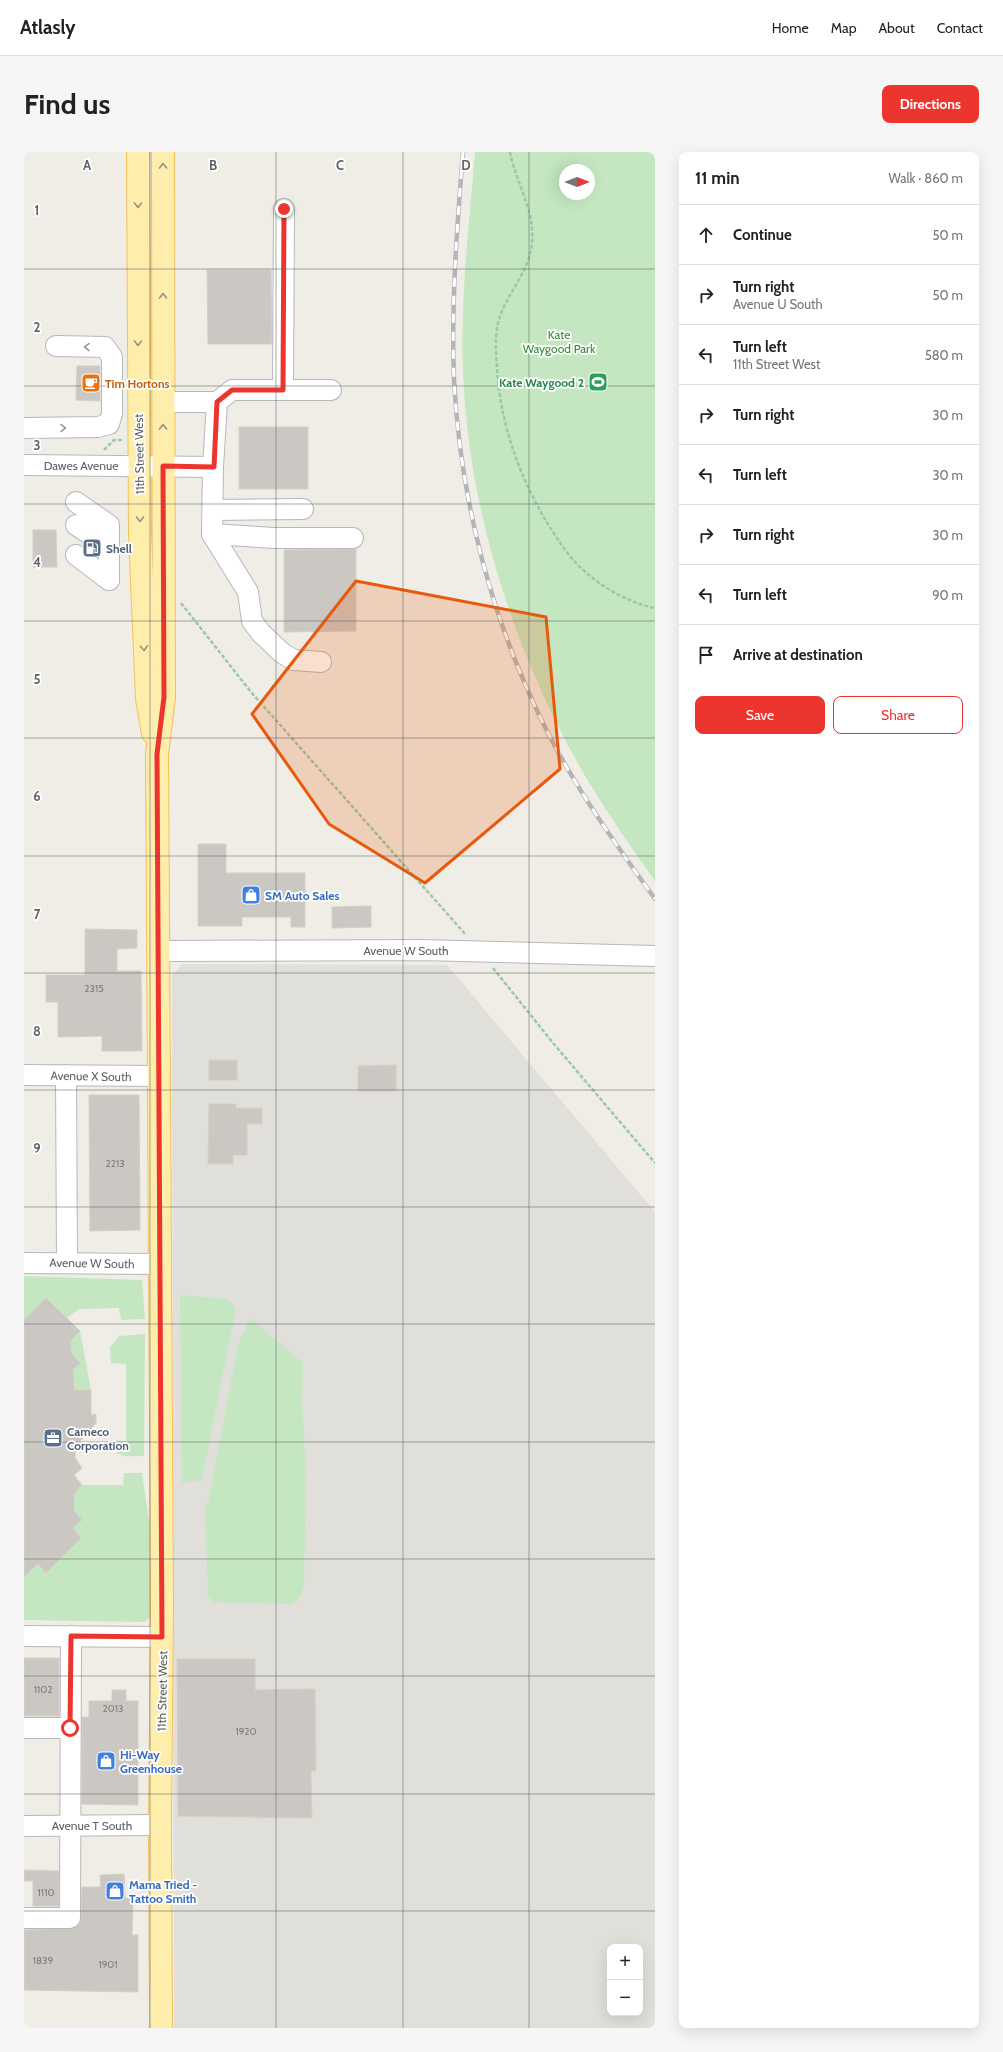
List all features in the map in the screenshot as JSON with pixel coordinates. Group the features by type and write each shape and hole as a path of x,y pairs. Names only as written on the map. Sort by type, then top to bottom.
{"main road":[{"name":"11th Street West","path":"138,152 140,557 147,699 157,754"},
{"name":"11th Street West","path":"161,2028 160,1825 162,1637 157,754 164,697 163,152"}],"street":[{"path":"283,390 284,209"},
{"path":"24,428 98,427 109,424 112,414 112,357 105,347 56,346"},
{"path":"163,402 217,402 232,390 331,390"},
{"path":"217,402 212,534 248,592 252,621 261,633 282,653 294,660 321,662"},
{"name":"Dawes Avenue","path":"24,465 214,467"},
{"path":"213,510 303,509"},
{"path":"109,526 109,552 76,529 109,526"},
{"path":"212,534 274,538 353,538"},
{"name":"Avenue W South","path":"157,951 480,951 655,956"},
{"name":"Avenue X South","path":"24,1075 158,1076"},
{"path":"66,1075 67,1263"},
{"name":"Avenue W South","path":"24,1262 160,1264"},
{"path":"24,1636 162,1637"},
{"path":"24,1918 70,1918 71,1636"},
{"path":"24,1728 70,1728"},
{"name":"Avenue T South","path":"24,1826 160,1825"}],"path":[{"path":"510,152 517,180 528,203 533,222 532,244 528,262 502,313 497,328 496,347 500,402 510,443 525,484 569,555 595,580 641,605 655,608"},
{"path":"178,600 251,692 480,951 553,1043 655,1163"}],"highlighted area":[{"path":"356,581 546,617 560,769 425,883 329,824 252,714"}],"shaded area":[{"path":"182,964 447,965 655,1212 655,2028 174,2028 172,975"}],"green space":[{"name":"Kate Waygood Park","path":"475,152 655,152 655,881 596,794 562,734 518,636 486,533 475,480 467,427 463,373 462,345 468,234"},
{"path":"24,1276 142,1280 145,1319 121,1320 119,1308 79,1309 67,1318 46,1298 24,1320"},
{"path":"180,1295 227,1299 236,1308 202,1480 182,1483"},
{"path":"250,1318 303,1363 302,1401 306,1475 304,1585 299,1599 291,1604 214,1602 208,1597 205,1505 208,1503 238,1344"},
{"path":"80,1331 91,1390 74,1390 73,1369 80,1362 71,1353 71,1340"},
{"path":"145,1334 144,1456 122,1456 116,1451 113,1440 126,1441 126,1364 111,1363 110,1347 119,1336"},
{"path":"124,1473 142,1473 162,1608 144,1622 24,1620 24,1577 38,1565 46,1572 81,1538 73,1528 82,1520 74,1511 74,1494 82,1485 123,1485"}],"building":[{"path":"207,270 271,270 272,344 208,344"},
{"name":"Tim Hortons","path":"77,366 100,366 100,401 76,400"},
{"path":"239,427 308,427 308,489 239,489"},
{"path":"33,530 56,530 57,567 33,567"},
{"path":"356,549 356,631 284,632 284,550"},
{"name":"SM Auto Sales","path":"198,844 226,844 226,873 305,873 305,927 291,927 291,917 242,917 242,926 198,926"},
{"path":"371,906 371,927 332,928 332,907"},
{"path":"85,929 137,930 137,948 117,949 117,971 141,971 142,1051 102,1051 102,1036 58,1037 58,1002 46,1002 46,975 85,975"},
{"path":"209,1060 237,1060 237,1080 209,1080"},
{"path":"396,1065 396,1091 358,1091 358,1066"},
{"path":"89,1095 139,1095 140,1230 90,1231"},
{"path":"209,1104 236,1104 236,1108 262,1108 262,1124 247,1124 247,1155 233,1155 233,1164 208,1164"},
{"name":"Cameco Corporation","path":"46,1298 80,1331 71,1340 71,1353 80,1363 73,1369 74,1390 91,1390 91,1415 96,1414 96,1423 75,1447 75,1458 82,1468 74,1475 82,1485 74,1494 74,1511 82,1520 73,1528 81,1538 46,1573 38,1564 24,1577 24,1320"},
{"path":"24,1658 59,1658 59,1716 24,1716"},
{"path":"177,1659 255,1659 255,1690 315,1689 316,1771 311,1771 312,1818 178,1816"},
{"name":"Hi-Way Greenhouse","path":"112,1690 126,1690 126,1701 138,1701 138,1805 82,1804 82,1717 89,1717 89,1701 112,1701"},
{"path":"24,1870 59,1871 59,1906 33,1906 33,1881 24,1881"},
{"path":"124,1874 125,1898 133,1898 132,1935 138,1935 138,1992 24,1990 24,1930 75,1928 80,1924 82,1887 101,1887 100,1875"}],"railway":[{"path":"463,152 454,294 454,379 464,471 472,517 483,562 511,651 549,735 573,778 655,899"}],"place":[{"name":"Kate Waygood 2","path":"598,382"},
{"name":"Tim Hortons","path":"91,383"},
{"name":"Shell","path":"92,548"},
{"name":"SM Auto Sales","path":"251,895"},
{"name":"Cameco Corporation","path":"53,1438"},
{"name":"Hi-Way Greenhouse","path":"106,1761"},
{"name":"Mama Tried - Tattoo Smith","path":"115,1891"}],"route":[{"path":"70,1728 71,1636 162,1637 157,754 164,697 163,466 214,467 217,402 232,390 283,390 284,209"}]}
